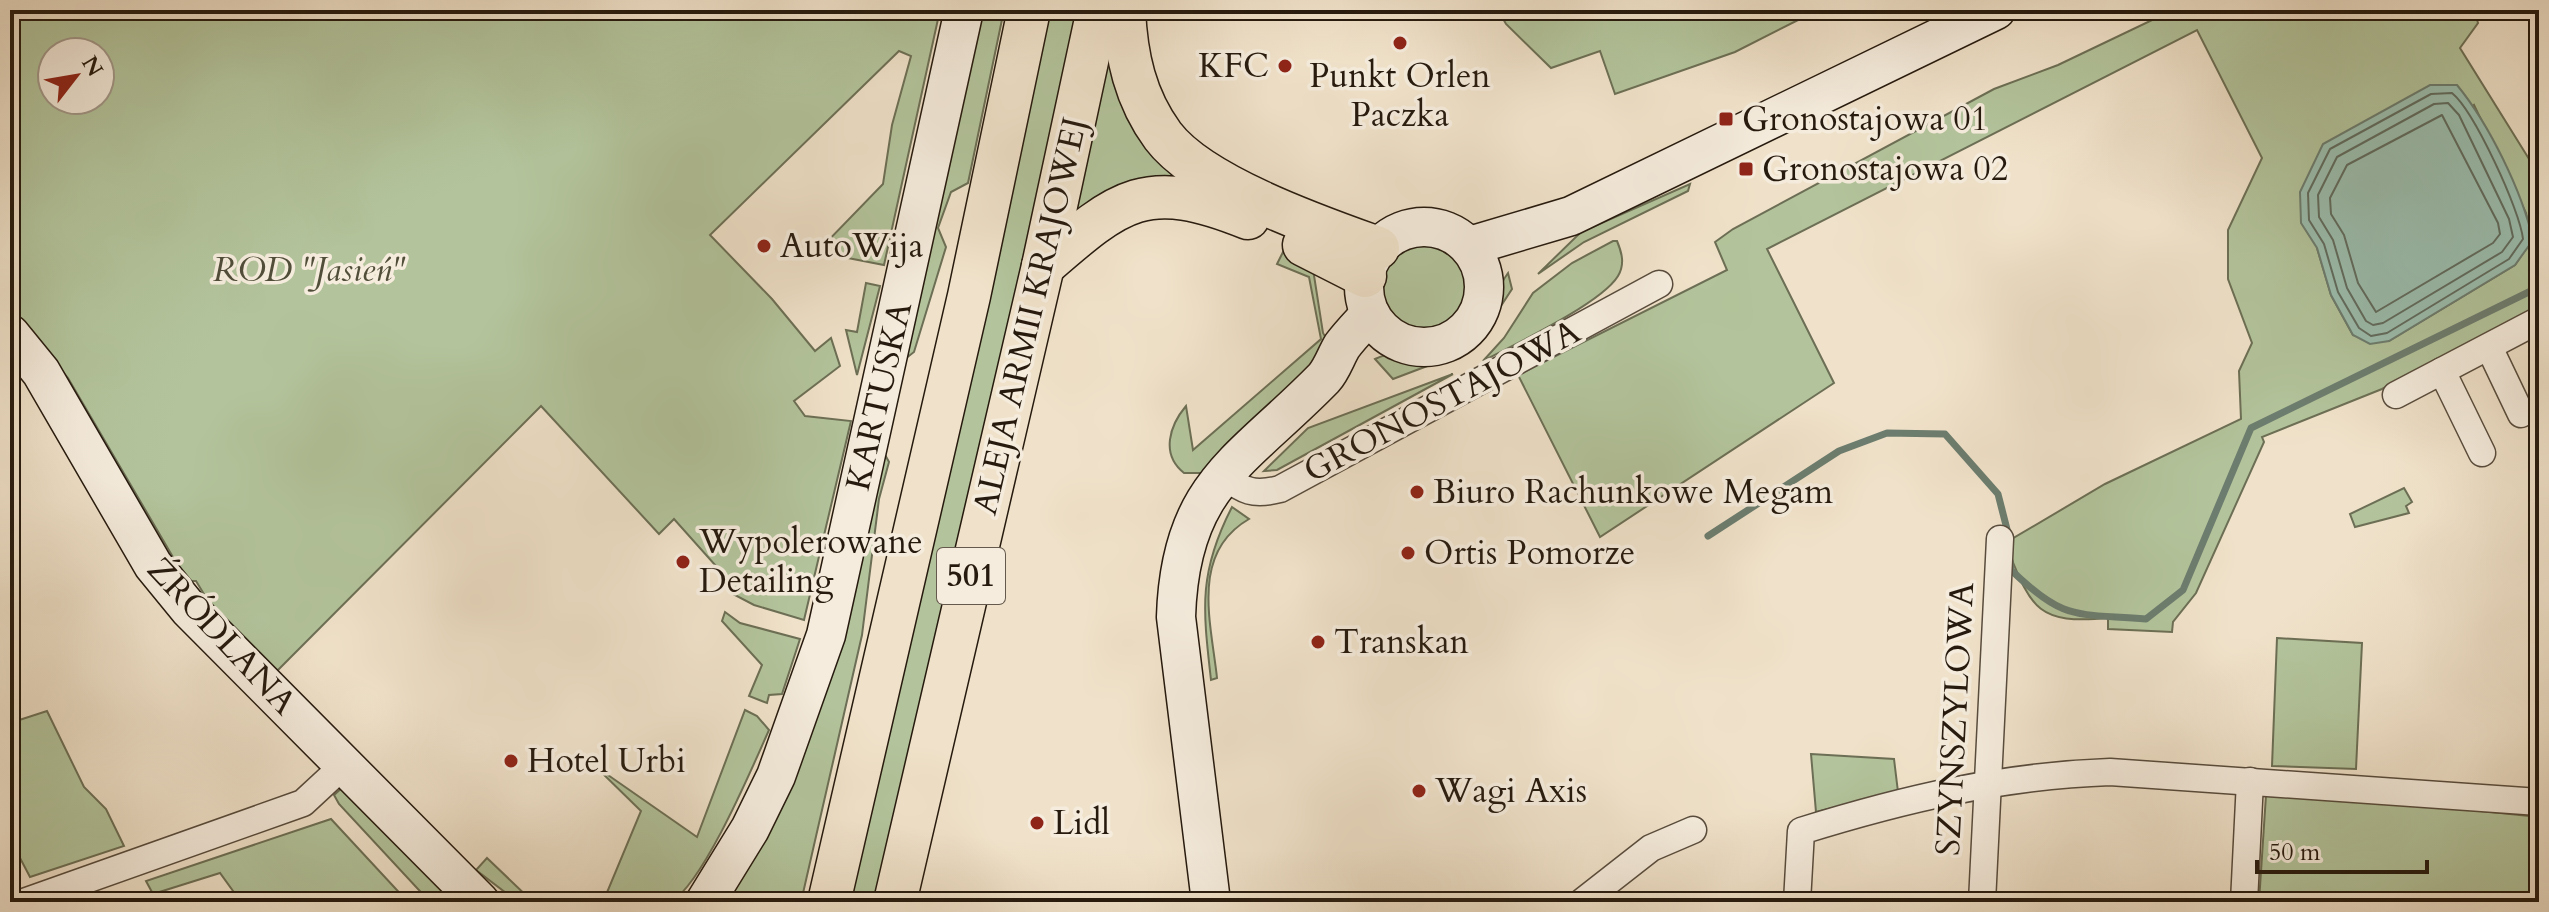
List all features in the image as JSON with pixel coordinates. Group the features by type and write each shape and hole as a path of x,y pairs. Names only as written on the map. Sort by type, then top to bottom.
{"main road":[{"name":"ALEJA ARMII KRAJOWEJ","path":"829,902 969,296 1029,10"},
{"name":"ALEJA ARMII KRAJOWEJ","path":"895,902 1043,266 1098,10"},
{"path":"1124,10 1125,47 1134,82 1164,138 1207,173 1244,193 1376,294"},
{"path":"1043,266 1094,221 1131,200 1177,195 1210,203 1248,219 1376,294"}],"street":[{"name":"KARTUSKA","path":"705,902 750,829 776,776 826,635 964,10"},
{"path":"1477,261 1996,10"},
{"path":"1211,902 1176,617 1177,574 1186,539 1204,500 1222,475 1327,375 1358,361 1376,294 1400,231 1428,226 1443,229 1477,261 1480,310 1458,337 1426,347 1376,294"},
{"name":"GRONOSTAJOWA","path":"1222,475 1239,487 1260,494 1280,489 1659,284"},
{"path":"2396,395 2539,322"},
{"name":"ŹRÓDLANA","path":"10,334 41,372 101,482 153,565 189,609 480,902"},
{"path":"2489,347 2521,414"},
{"path":"2442,371 2482,453"},
{"name":"SZYNSZYLOWA","path":"1982,902 2000,539"},
{"path":"24,902 303,803 344,765"},
{"path":"1797,902 1801,831 1907,799 2059,774 2110,772 2539,802"},
{"path":"2244,902 2250,781"},
{"path":"1582,902 1651,848 1693,830"}],"green space":[{"name":"ROD \"Jasień\"","path":"10,10 940,10 884,265 817,252 883,184 892,125 911,56 899,51 710,235 772,299 815,351 831,338 840,366 794,401 805,416 851,421 804,620 754,605 731,593 733,585 674,519 659,534 541,406 275,673 210,604 196,581 187,581 68,378 10,309"},
{"path":"977,10 1004,10 968,183 951,192 938,228 946,247 914,352 905,359 884,453 889,462 879,499 862,635 801,902 722,902 766,822"},
{"path":"1045,10 1081,10 880,902 844,902"},
{"path":"1498,10 1818,10 1735,52 1615,94 1600,51 1551,68 1506,24"},
{"path":"2173,10 2474,10 2478,23 2460,48 2539,175 2539,308 2382,389 2262,437 2264,442 2196,593 2173,622 2172,632 2108,629 2108,618 2064,618 2038,607 2022,582 2005,543 2105,484 2241,419 2239,371 2252,343 2228,279 2228,230 2262,158 2197,30 1767,249 1834,383 1600,537 1518,375 1727,270 1715,242 1733,229 1994,89 2058,65","holes":["2474,105 2526,213 2532,240 2515,265 2389,341 2353,335 2331,295 2317,248"]},
{"path":"1110,44 1196,188 1071,225"},
{"path":"1690,184 1688,191 1584,242 1538,274 1581,232"},
{"path":"1417,241 1435,241 1451,248 1464,261 1471,277 1471,295 1464,311 1451,324 1435,331 1417,331 1401,324 1388,311 1381,295 1381,277 1388,261 1401,248"},
{"path":"1617,241 1622,263 1618,276 1608,287 1555,323 1483,361 1504,338 1533,293 1572,263"},
{"path":"1286,246 1313,269 1323,333 1331,346 1203,473 1184,473 1172,457 1170,440 1186,406 1193,450 1321,339 1309,277 1277,264"},
{"path":"1508,273 1512,289 1478,341 1451,357 1393,379 1375,359 1388,354 1441,354 1466,346 1484,327"},
{"path":"866,283 880,286 857,375 846,330 857,332"},
{"path":"1453,374 1277,470 1264,471 1308,428"},
{"path":"2404,488 2412,502 2406,506 2409,513 2355,527 2350,514"},
{"path":"1232,507 1249,519 1230,533 1218,550 1211,569 1209,612 1217,678 1211,680 1205,611 1208,572"},
{"path":"725,612 740,623 800,639 782,694 769,695 767,703 749,696 762,665 722,621"},
{"path":"2277,638 2362,643 2356,769 2272,766"},
{"path":"745,710 757,716 769,730 726,823 698,872 671,902 603,902 641,811 595,766 697,837"},
{"path":"47,711 84,787 106,809 124,846 30,877 10,839 10,723"},
{"path":"1811,754 1894,759 1898,792 1816,812"},
{"path":"343,787 455,902 430,902 339,804 334,795"},
{"path":"2266,795 2384,801 2539,817 2539,902 2259,902"},
{"path":"331,819 408,902 241,902 220,873 153,894 146,881"},
{"path":"487,858 533,902 518,902 476,870"}],"water":[{"path":"2430,85 2457,85 2469,101 2513,180 2533,240 2515,265 2389,341 2370,344 2353,335 2331,295 2317,248 2301,223 2300,192 2323,144"}],"waterway":[{"path":"2010,561 2011,570 2029,587 2059,607 2086,615 2146,619 2183,590 2251,428 2539,287"},
{"path":"1708,536 1839,451 1887,433 1945,434 1998,494 2009,537"}],"place":[{"name":"Punkt Orlen Paczka","path":"1400,43"},
{"name":"KFC","path":"1285,66"},
{"name":"Gronostajowa 01","path":"1726,119"},
{"name":"Gronostajowa 02","path":"1746,169"},
{"name":"AutoWija","path":"764,246"},
{"name":"Biuro Rachunkowe Megam","path":"1417,492"},
{"name":"Ortis Pomorze","path":"1408,553"},
{"name":"Wypolerowane Detailing","path":"683,562"},
{"name":"Transkan","path":"1318,642"},
{"name":"Hotel Urbi","path":"511,761"},
{"name":"Wagi Axis","path":"1419,791"},
{"name":"Lidl","path":"1037,823"}]}
